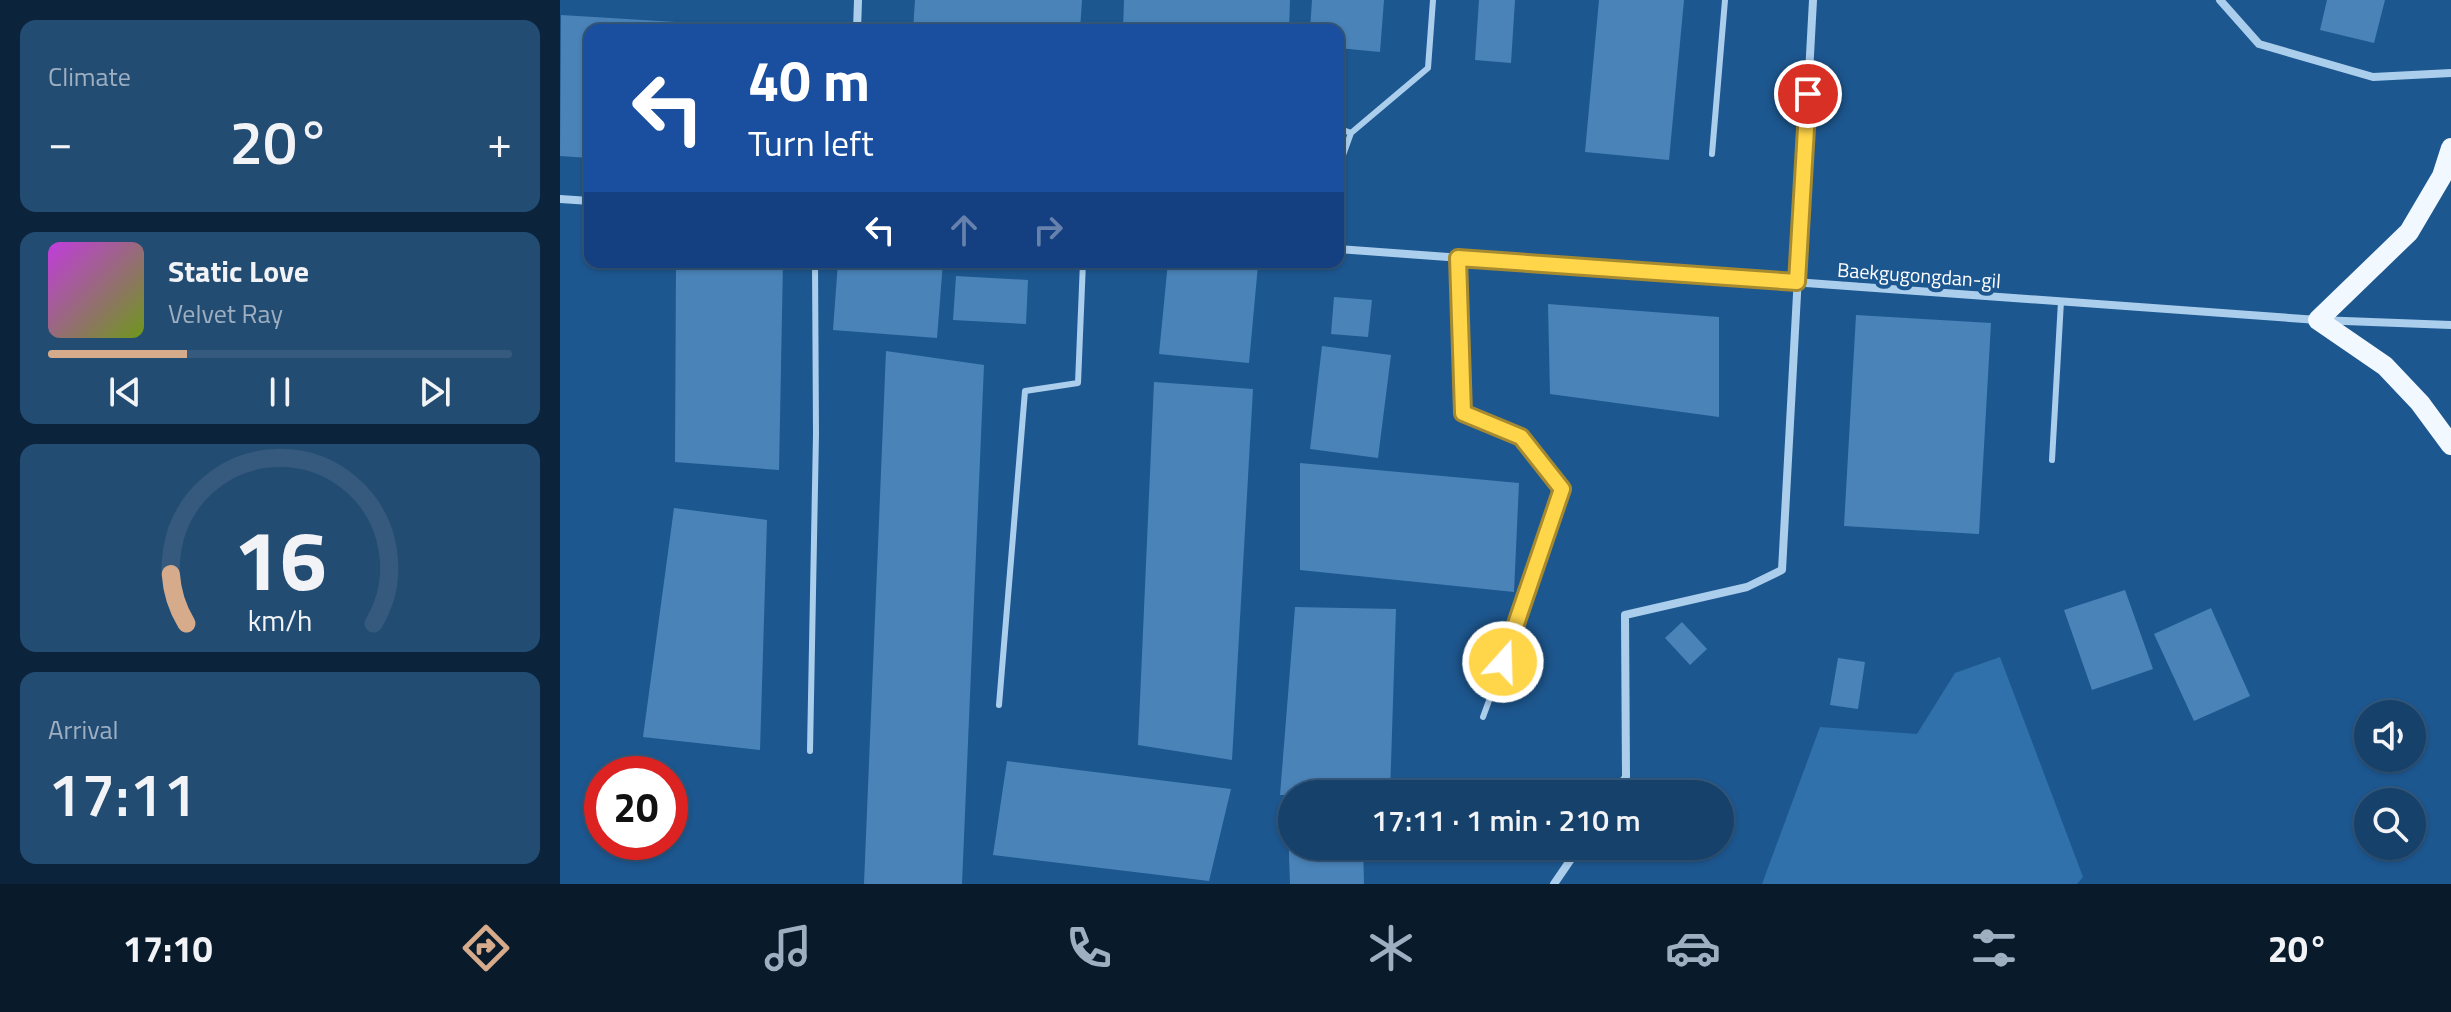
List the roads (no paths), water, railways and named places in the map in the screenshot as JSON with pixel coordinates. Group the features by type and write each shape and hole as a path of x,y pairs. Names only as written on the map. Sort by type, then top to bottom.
{"main road":[{"path":"2451,148 2442,176 2409,232 2318,320 2385,366 2420,403 2451,445"}],"street":[{"path":"857,24 858,0"},
{"path":"1624,780 1625,615 1747,587 1782,570 1813,0"},
{"path":"2220,0 2259,44 2373,77 2451,73"},
{"path":"560,199 584,201"},
{"name":"Baekgugongdan-gil","path":"1344,249 2318,320 2451,325"},
{"path":"1554,884 1570,860"}],"lane":[{"path":"1344,152 1351,133 1428,68 1433,0"},
{"path":"1712,154 1725,0"},
{"path":"1344,130 1351,133"},
{"path":"1458,258 1463,413 1521,437 1562,489 1543,553 1483,717"},
{"path":"810,751 816,434 815,268"},
{"path":"999,705 1025,391 1078,383 1083,268"},
{"path":"2052,460 2061,301"}]}
